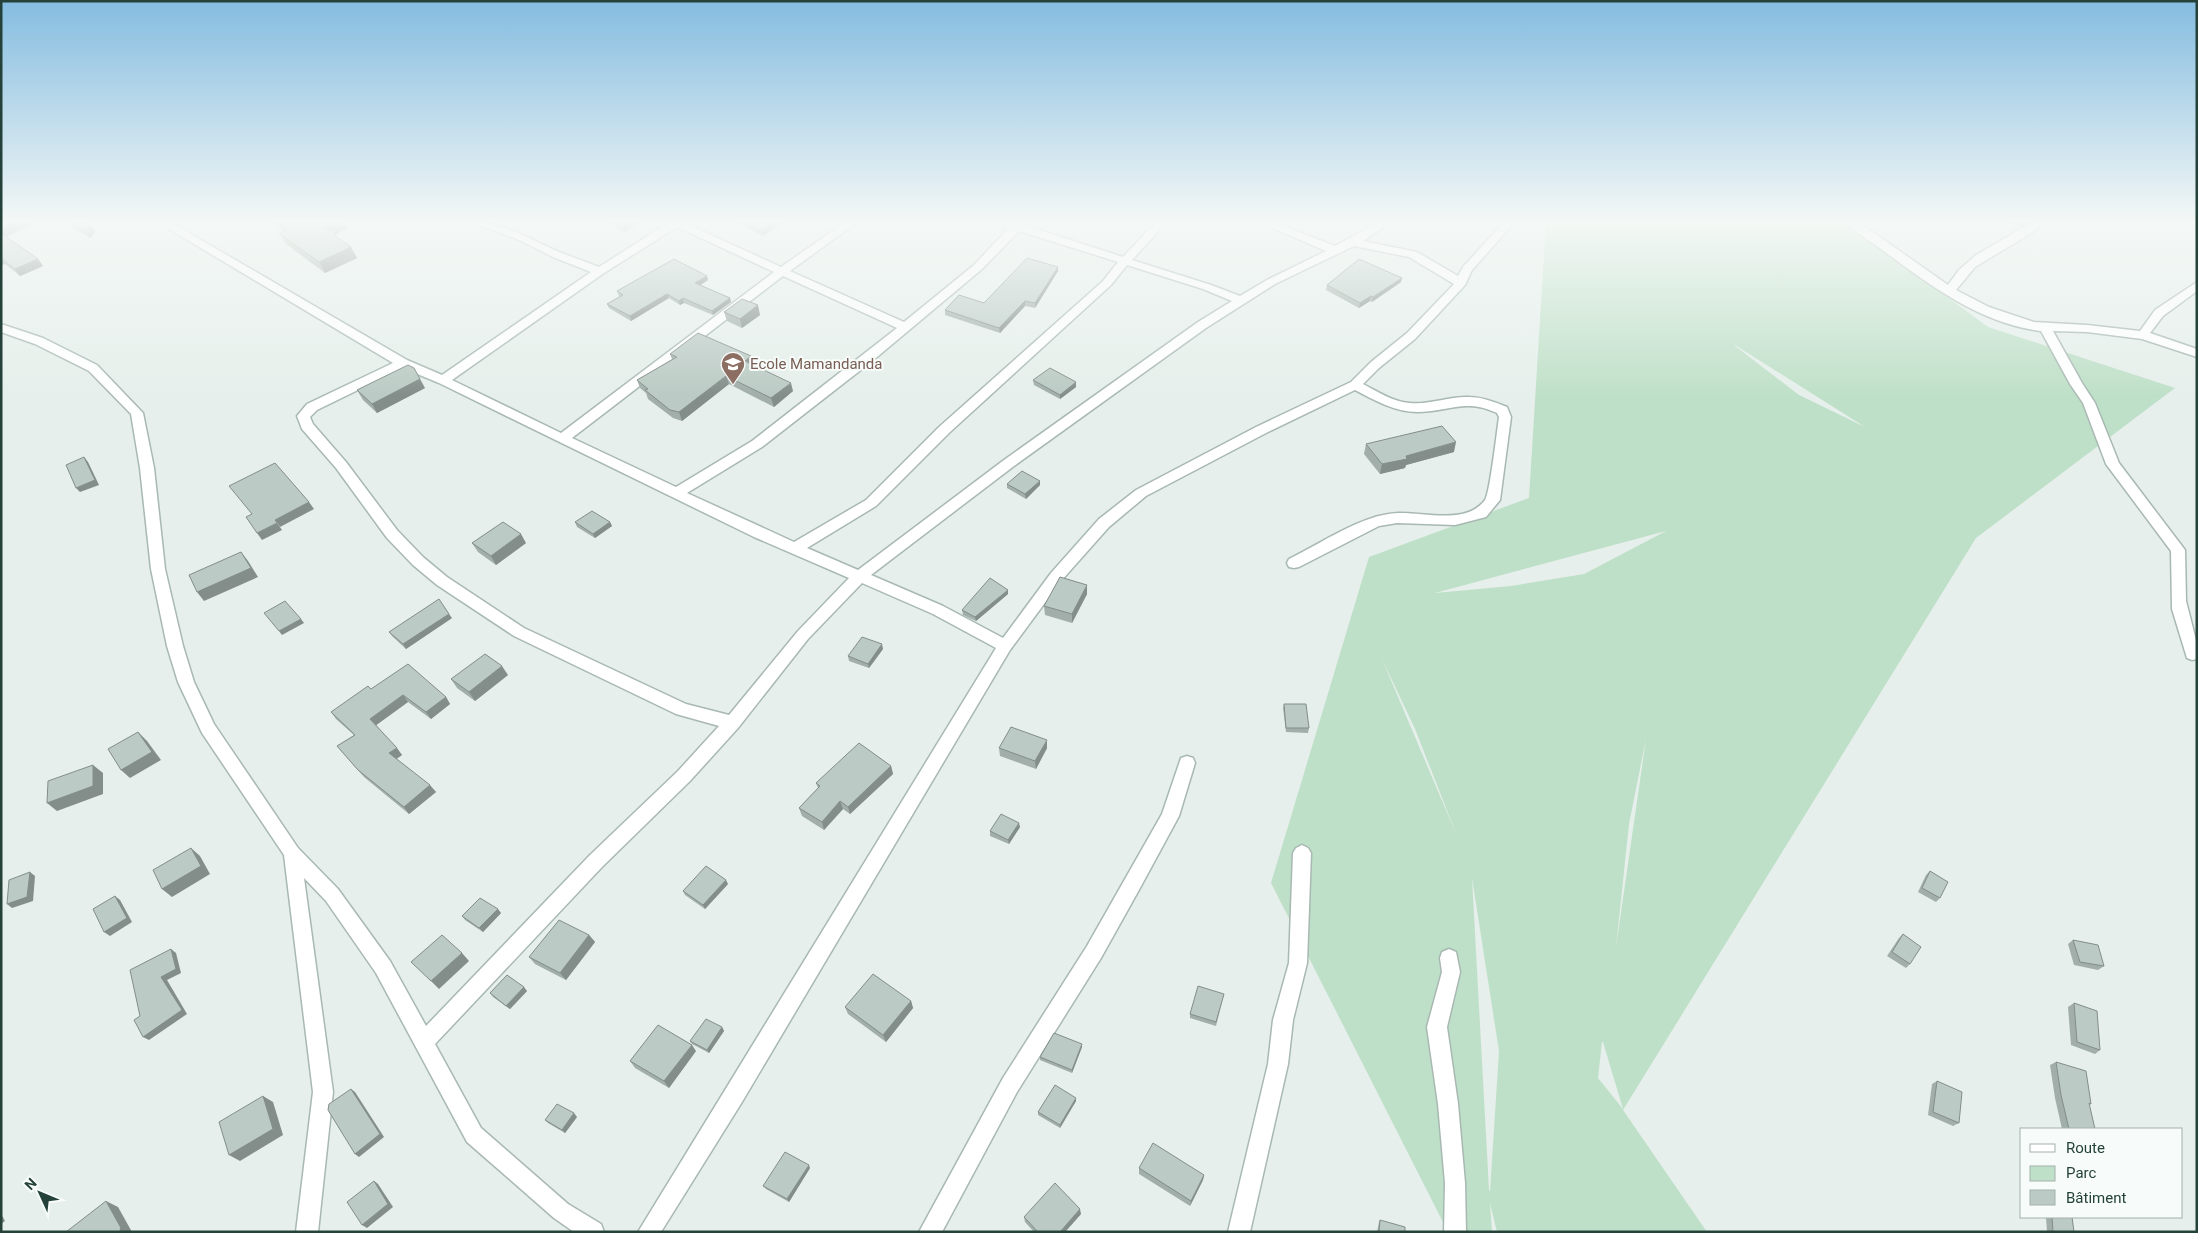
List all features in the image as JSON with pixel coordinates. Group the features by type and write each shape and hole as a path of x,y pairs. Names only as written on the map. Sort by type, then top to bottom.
{"street":[{"path":"262,281 403,363 443,380 500,410 795,548 938,610 1005,646"},
{"path":"443,380 586,281"},
{"path":"563,438 770,281"},
{"path":"800,281 905,327"},
{"path":"677,493 757,444 962,281"},
{"path":"795,548 870,503 944,430 1109,281"},
{"path":"1186,281 1241,301"},
{"path":"424,1042 596,861 684,776 732,723 803,636 859,577 1009,463 1202,325 1274,281"},
{"path":"649,1232 735,1095 1005,646 1056,577 1104,523 1141,493 1261,430 1355,385 1375,364 1411,336 1461,283 1457,281"},
{"path":"1933,281 1949,291 2008,319 2035,326 2080,328 2143,335 2197,353"},
{"path":"1949,291 1957,281"},
{"path":"2143,335 2159,313 2197,285"},
{"path":"2044,327 2076,384 2089,403 2112,464 2178,550 2181,560 2177,591 2180,613 2192,654"},
{"path":"1,328 39,341 94,368 137,413 147,468 158,569 175,646 186,682 208,728 292,853 332,895 383,967 474,1135 561,1211 593,1232"},
{"path":"403,363 312,407 303,416 306,426 341,465 392,534 418,562 442,581 520,632 682,709 732,723"},
{"path":"1294,563 1376,521 1397,518 1436,521 1469,518 1480,513 1493,500 1505,417 1502,410 1478,400 1463,400 1414,408 1379,398 1355,385"},
{"path":"930,1232 1010,1085 1094,952 1134,882 1170,816 1186,763"},
{"path":"292,853 322,1092 308,1232"},
{"path":"1239,1232 1278,1064 1284,1020 1298,963 1302,853"},
{"path":"1448,958 1451,972 1437,1027 1450,1124 1455,1184 1455,1232"}],"green space":[{"path":"1542,281 1925,281 1988,327 2175,388 1976,538 1623,1110 1707,1232 1497,1232 1490,1203 1492,1232 1448,1232 1271,883 1369,557 1529,498","holes":["1735,345 1865,427 1799,395","1666,531 1584,574 1511,586 1435,593","1382,659 1415,729 1457,836","1646,739 1616,947 1629,824","1472,878 1499,1051 1489,1190","1603,1042 1623,1109 1598,1078"]}],"building":[{"path":"636,281 699,281 695,283 730,298 712,311 683,298 679,301 667,294 630,316 607,304 623,295 617,291"},
{"path":"1005,281 1049,281 1035,303 1025,301 999,328 945,310 959,295 984,303"},
{"path":"1332,281 1398,281 1360,303 1327,285"},
{"path":"742,299 758,305 740,319 724,312"},
{"path":"698,333 751,356 745,361 791,383 771,398 726,376 679,412 670,410 645,390 648,389 637,380 677,357 670,354"},
{"path":"408,365 414,368 420,379 372,404 357,390"},
{"path":"1050,368 1076,382 1060,395 1033,380"},
{"path":"1442,426 1456,442 1406,456 1407,459 1382,464 1366,444"},
{"path":"84,457 95,480 76,488 66,465"},
{"path":"275,463 309,502 275,520 277,523 257,533 246,517 252,514 229,486"},
{"path":"1022,471 1040,481 1025,494 1007,484"},
{"path":"592,511 610,522 593,534 575,522"},
{"path":"503,522 521,534 491,556 472,543"},
{"path":"241,552 251,568 197,592 189,575"},
{"path":"1060,577 1087,585 1072,614 1044,606"},
{"path":"990,578 1008,590 975,617 962,610"},
{"path":"439,599 449,614 403,644 389,632"},
{"path":"285,601 301,619 279,631 264,613"},
{"path":"862,637 882,644 868,664 848,656"},
{"path":"485,654 502,666 469,692 451,679"},
{"path":"408,664 446,697 426,712 403,695 370,719 397,748 389,753 430,785 404,807 358,770 337,746 355,735 331,712 368,686 371,689"},
{"path":"1284,704 1306,704 1309,728 1286,728"},
{"path":"1011,727 1047,740 1035,761 999,748"},
{"path":"138,732 152,752 121,770 108,749"},
{"path":"859,743 891,766 848,807 840,801 822,822 799,808 820,786 816,783"},
{"path":"93,765 93,786 47,803 48,781"},
{"path":"1001,814 1019,823 1008,840 990,831"},
{"path":"191,848 201,866 162,889 153,870"},
{"path":"706,866 726,880 703,905 683,891"},
{"path":"1930,871 1948,882 1940,898 1922,888"},
{"path":"30,872 27,897 7,904 9,880"},
{"path":"115,896 127,918 104,932 93,909"},
{"path":"480,898 498,909 479,928 462,916"},
{"path":"559,920 589,935 560,973 529,957"},
{"path":"1903,934 1921,947 1910,964 1892,952"},
{"path":"442,935 462,953 431,981 411,962"},
{"path":"2073,940 2098,945 2104,966 2080,962"},
{"path":"171,949 176,969 161,977 182,1010 143,1037 134,1020 140,1016 130,970"},
{"path":"873,974 911,1001 883,1035 845,1007"},
{"path":"507,975 524,987 506,1006 490,993"},
{"path":"1198,986 1224,994 1216,1022 1190,1014"},
{"path":"2074,1003 2097,1011 2100,1050 2077,1042"},
{"path":"706,1019 722,1027 707,1050 690,1041"},
{"path":"658,1025 692,1045 664,1081 630,1061"},
{"path":"1054,1033 1082,1044 1072,1070 1040,1057"},
{"path":"2056,1062 2086,1071 2091,1104 2089,1103 2095,1128 2069,1128"},
{"path":"1937,1081 1962,1092 1959,1123 1933,1112"},
{"path":"1055,1085 1076,1098 1060,1125 1038,1112"},
{"path":"351,1089 380,1134 355,1154 328,1110 329,1104"},
{"path":"263,1096 273,1129 229,1155 219,1122"},
{"path":"557,1104 574,1113 562,1130 545,1120"},
{"path":"1153,1143 1204,1175 1191,1201 1139,1168"},
{"path":"785,1152 809,1165 787,1199 763,1186"},
{"path":"374,1181 388,1204 362,1225 347,1202"},
{"path":"1055,1183 1080,1209 1060,1232 1038,1232 1024,1217"},
{"path":"106,1201 121,1228 121,1232 66,1232"},
{"path":"2052,1218 2072,1218 2074,1232 2053,1232"},
{"path":"1380,1220 1405,1227 1405,1232 1379,1232"}],"place":[{"name":"Ecole Mamandanda","path":"733,385"}]}
